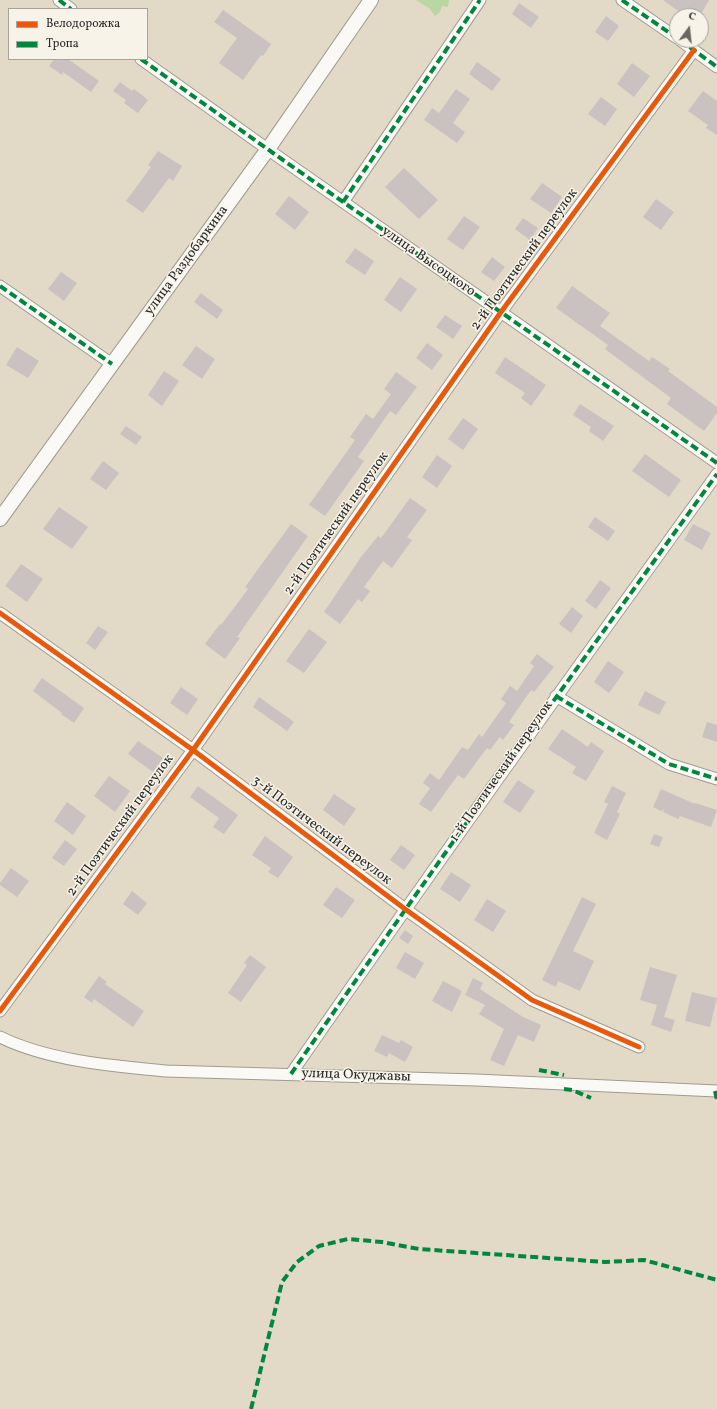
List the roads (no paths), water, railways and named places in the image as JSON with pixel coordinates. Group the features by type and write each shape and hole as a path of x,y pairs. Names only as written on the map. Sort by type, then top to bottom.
{"street":[{"path":"59,0 70,8"},
{"name":"улица Раздобаркина","path":"0,519 268,149 371,0"},
{"path":"343,202 480,0"},
{"path":"622,0 669,32"},
{"path":"691,48 717,67"},
{"name":"2-й Поэтический переулок","path":"0,1011 193,750 501,312 694,50"},
{"name":"улица Высоцкого","path":"142,60 717,463"},
{"path":"0,286 112,364"},
{"name":"1-й Поэтический переулок","path":"291,1074 405,909 556,696 717,474"},
{"name":"3-й Поэтический переулок","path":"0,613 193,750 405,909 532,1000 639,1047"},
{"path":"556,696 669,764 717,779"},
{"name":"улица Окуджавы","path":"0,1037 34,1050 73,1059 118,1067 166,1071 484,1080 716,1091"}]}
